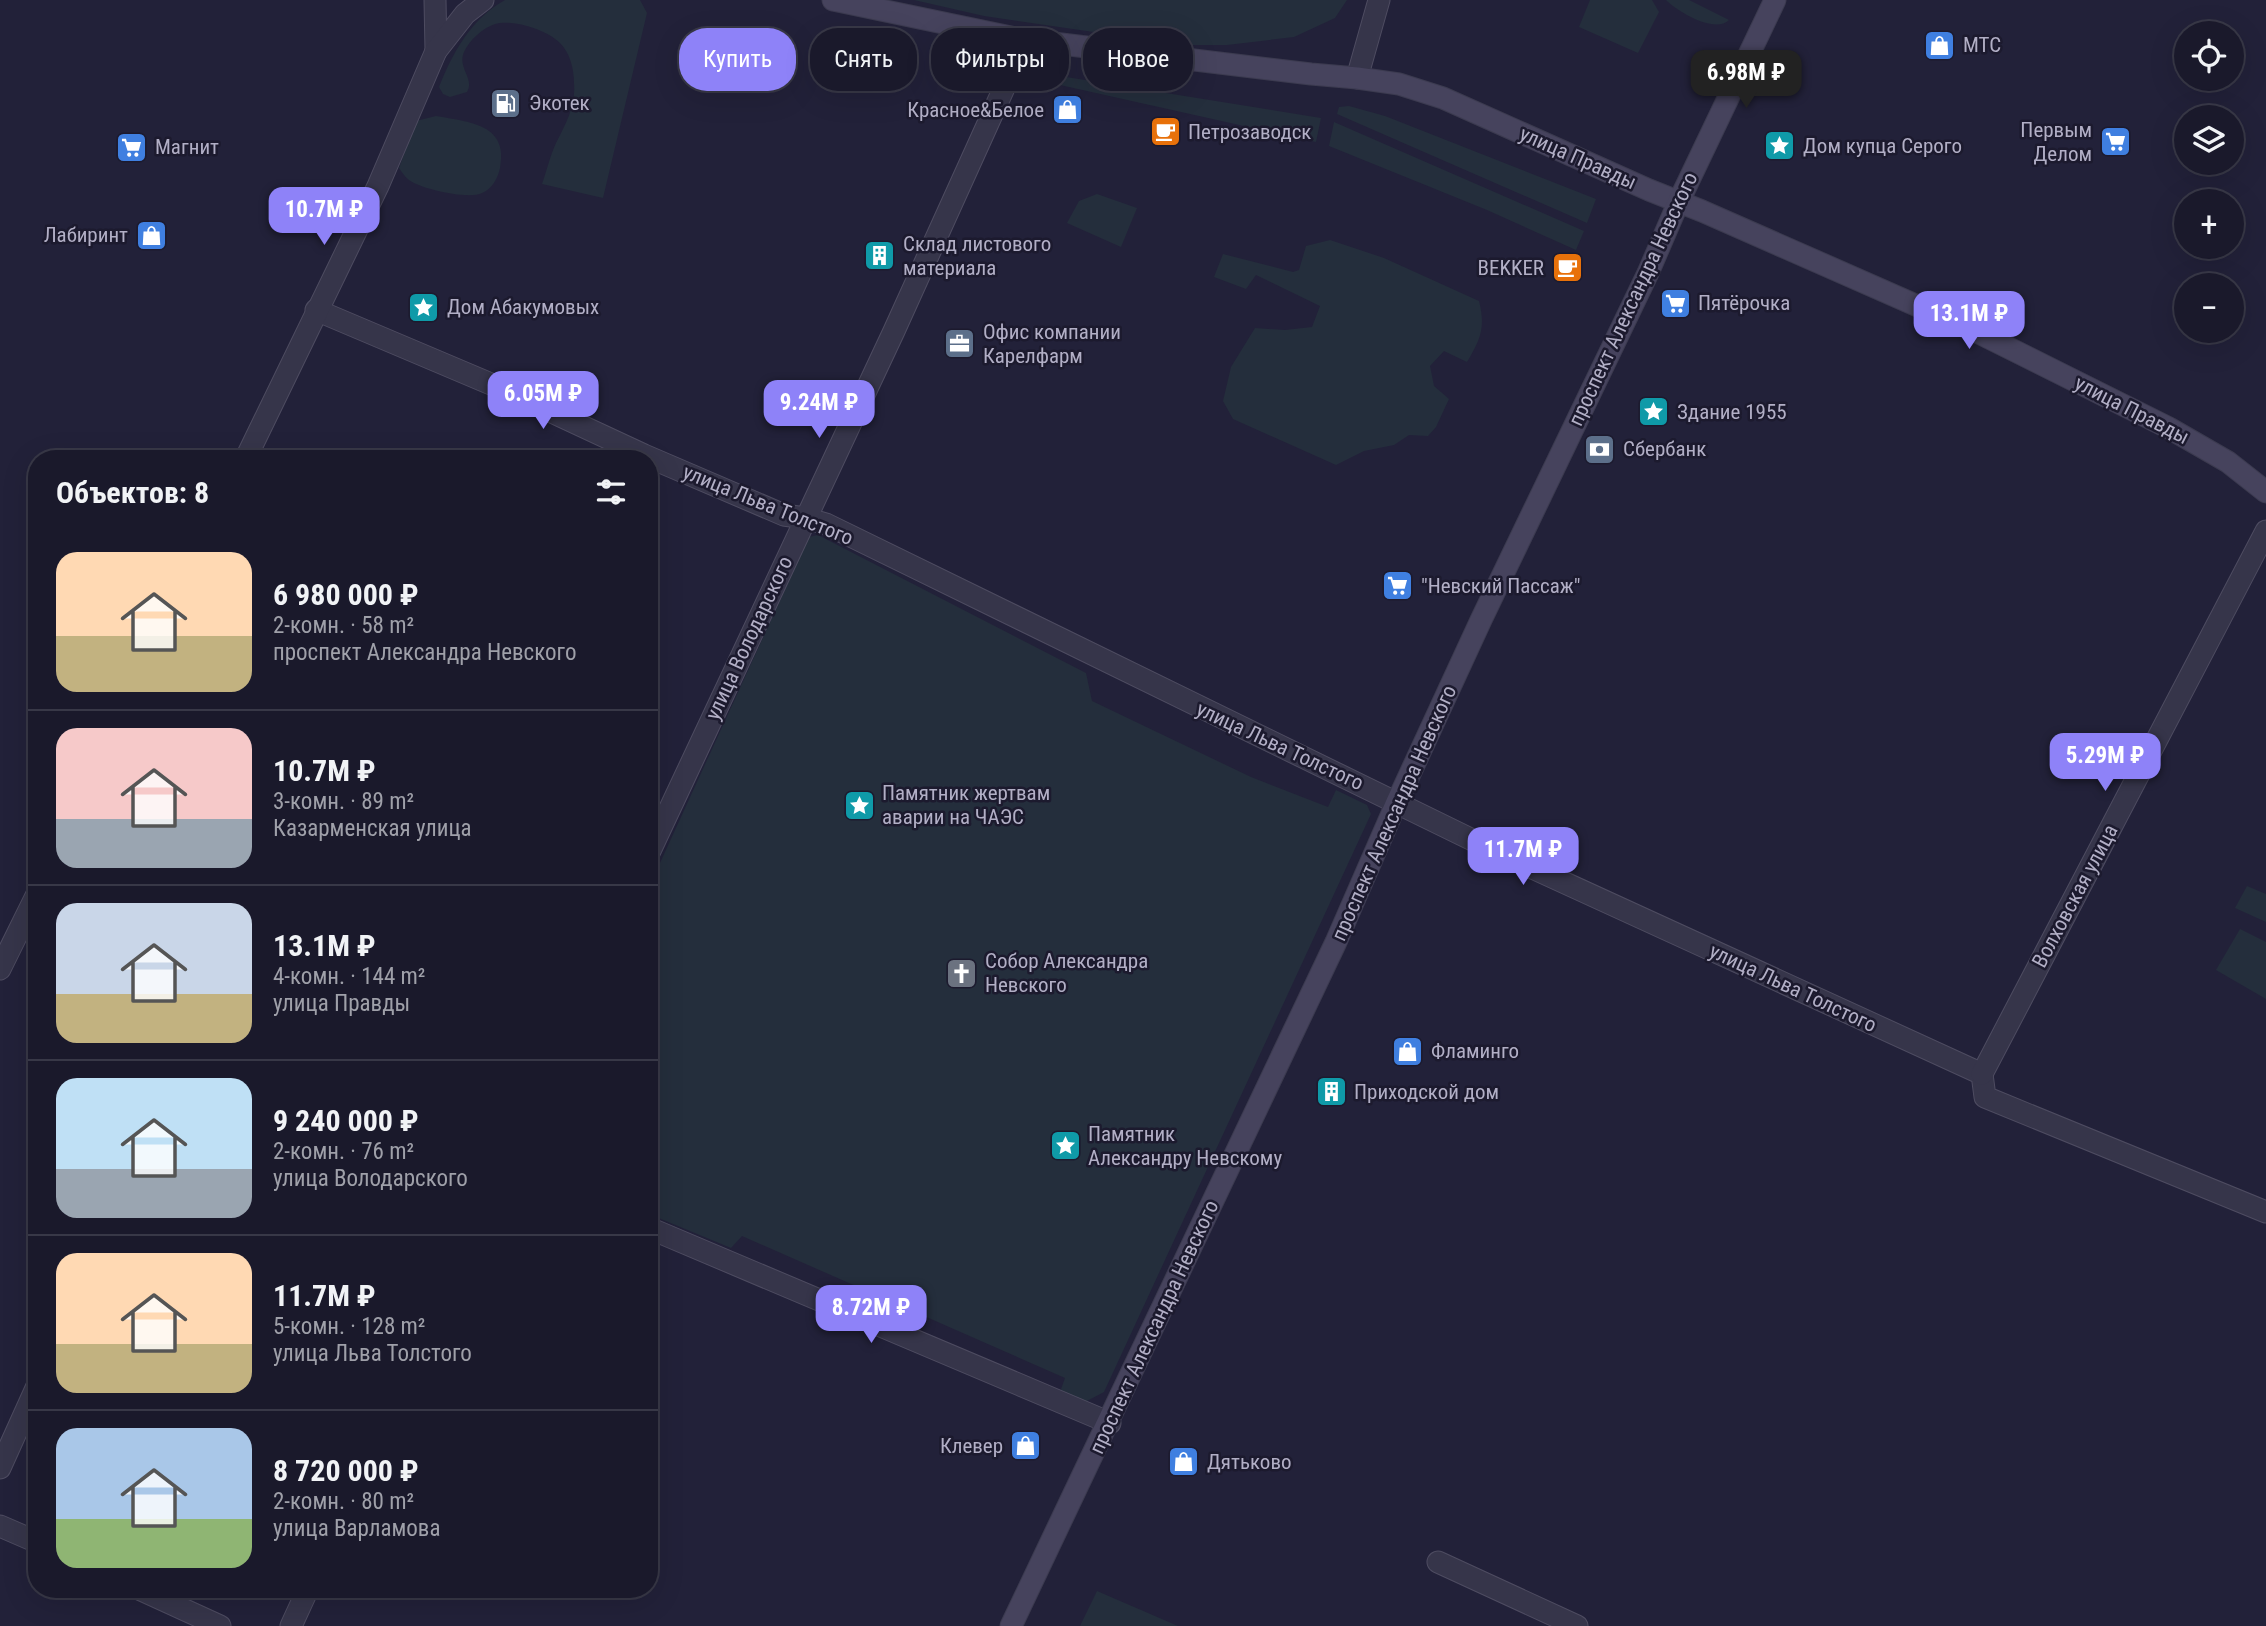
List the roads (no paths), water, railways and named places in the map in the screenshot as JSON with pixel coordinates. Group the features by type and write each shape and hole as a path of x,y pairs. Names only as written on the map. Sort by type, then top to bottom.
{"main road":[{"name":"улица Правды","path":"833,0 967,28"},
{"name":"проспект Александра Невского","path":"1011,1626 1110,1423 1336,942 1481,620 1648,273 1679,201 1775,0"},
{"name":"улица Правды","path":"1069,45 1357,78 1399,84 1443,98 1979,333 2169,428 2228,462 2266,492"}],"street":[{"path":"250,450 377,186 436,51 468,7 483,0"},
{"path":"1357,78 1379,0"},
{"path":"436,51 439,6"},
{"name":"улица Володарского","path":"658,834 894,331 1003,91"},
{"name":"улица Льва Толстого","path":"316,310 498,387 635,450"},
{"name":"улица Льва Толстого","path":"658,460 784,515 805,517 826,524 1493,850 1982,1074"},
{"name":"Волховская улица","path":"1982,1074 2266,531"},
{"path":"0,969 28,912"},
{"path":"1982,1074 1985,1097 2266,1212"},
{"path":"658,1232 1110,1423"},
{"path":"0,1468 28,1406"},
{"path":"0,1525 28,1538"},
{"path":"1438,1562 1577,1626"},
{"path":"158,1598 219,1626"},
{"path":"291,1626 304,1598"}],"place":[{"name":"МТС","path":"1940,45"},
{"name":"Экотек","path":"506,103"},
{"name":"Красное&Белое","path":"1067,110"},
{"name":"Петрозаводск","path":"1165,132"},
{"name":"Первым Делом","path":"2115,142"},
{"name":"Дом купца Серого","path":"1780,146"},
{"name":"Магнит","path":"132,147"},
{"name":"Лабиринт","path":"151,235"},
{"name":"Склад листового материала","path":"880,256"},
{"name":"BEKKER","path":"1567,268"},
{"name":"Пятёрочка","path":"1675,303"},
{"name":"Дом Абакумовых","path":"424,307"},
{"name":"Офис компании Карелфарм","path":"960,344"},
{"name":"Здание 1955","path":"1654,412"},
{"name":"Сбербанк","path":"1600,449"},
{"name":"\"Невский Пассаж\"","path":"1398,586"},
{"name":"Памятник жертвам аварии на ЧАЭС","path":"859,805"},
{"name":"Собор Александра Невского","path":"962,973"},
{"name":"Фламинго","path":"1408,1051"},
{"name":"Приходской дом","path":"1331,1092"},
{"name":"Памятник Александру Невскому","path":"1065,1146"},
{"name":"Клевер","path":"1026,1446"},
{"name":"Дятьково","path":"1184,1462"}]}
